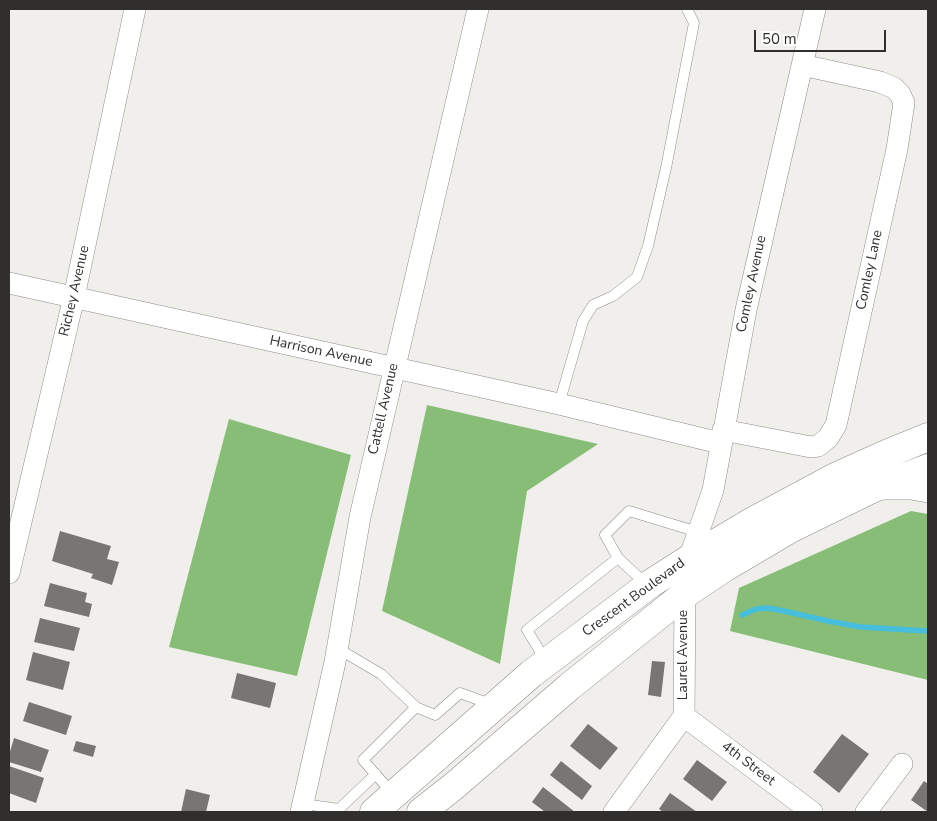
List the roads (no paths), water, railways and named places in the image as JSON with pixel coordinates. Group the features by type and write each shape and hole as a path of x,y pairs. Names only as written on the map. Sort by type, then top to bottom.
{"highway":[{"name":"Crescent Boulevard","path":"384,804 531,674 648,585 753,521 835,477 928,437"},
{"name":"Crescent Boulevard","path":"421,812 569,687 685,594 724,568 790,529 872,489 928,468"}],"street":[{"name":"Richey Avenue","path":"9,573 74,298 135,9"},
{"name":"Cattell Avenue","path":"302,808 337,648 360,517 478,9"},
{"name":"Comley Avenue","path":"689,559 712,490 746,310 815,9"},
{"name":"Comley Lane","path":"722,437 811,447 818,446 828,438 836,425 896,150 904,103 900,94 894,88 880,82 802,65"},
{"name":"Harrison Avenue","path":"9,283 559,404 722,437"},
{"path":"872,489 912,489 928,492"},
{"name":"Laurel Avenue","path":"614,812 684,716 685,594"},
{"name":"4th Street","path":"684,716 812,812"},
{"path":"866,812 902,764"}],"lane":[{"path":"559,404 583,321 594,305 613,296 637,277 648,246 666,168 694,23 687,9"},
{"path":"648,585 618,558 605,535 629,511 698,532"},
{"path":"547,662 527,630 618,558"},
{"path":"337,648 381,674 416,707 435,715 460,693 495,706"},
{"path":"384,804 376,774 362,760 416,707"},
{"path":"302,808 339,809 376,774"}],"waterway":[{"path":"742,615 756,609 768,608 861,627 928,631"}]}
